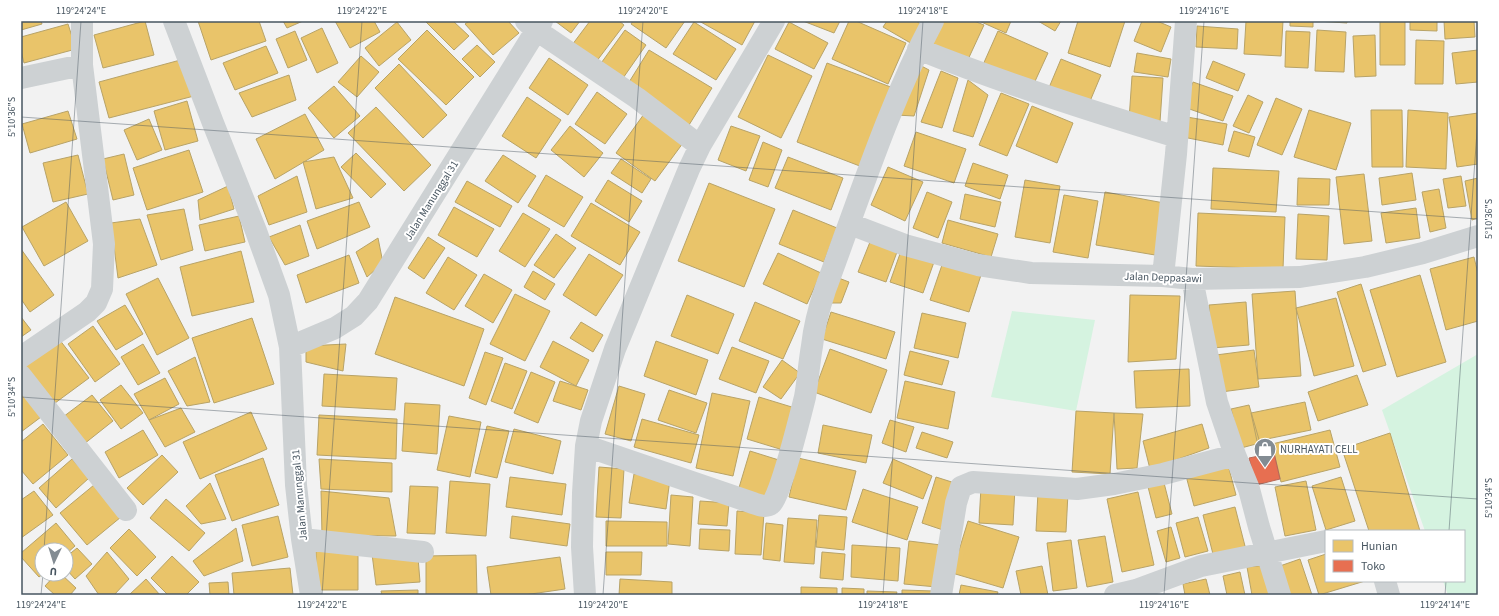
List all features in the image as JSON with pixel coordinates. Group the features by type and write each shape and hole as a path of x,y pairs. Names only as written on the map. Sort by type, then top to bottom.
{"street":[{"path":"21,357 87,312 96,303 102,288 104,252 103,230 82,65 82,21"},
{"name":"Jalan Manunggal 31","path":"174,21 256,231 279,295 290,347 296,485 302,539 311,595"},
{"path":"585,595 582,547 586,446 591,422 615,349 689,169 700,146 774,21"},
{"path":"586,446 753,503 767,506 772,504 776,498 782,480 805,397 812,344 820,307 884,130 910,66 933,21"},
{"path":"1163,276 1177,137 1186,21"},
{"path":"535,24 700,146"},
{"name":"Jalan Manunggal 31","path":"290,347 335,328 354,316 368,301 535,24"},
{"path":"918,49 979,73 1111,117 1177,137"},
{"path":"21,78 82,65"},
{"name":"Jalan Deppasawi","path":"850,224 905,245 978,265 1031,273 1163,276 1192,279 1300,277 1409,257 1478,236"},
{"path":"1192,279 1217,402 1235,455 1249,489 1280,595"},
{"path":"21,376 126,510"},
{"path":"941,595 956,503 962,487 973,482 1077,489 1114,484 1235,455"},
{"path":"302,539 423,552"},
{"path":"1115,595 1136,590 1202,566 1325,541"},
{"path":"1385,582 1389,595"}],"green space":[{"path":"1012,311 1095,320 1076,411 991,397"},
{"path":"1478,354 1478,595 1448,595 1443,582 1465,582 1465,530 1425,530 1382,410"}],"building: Hunian":[{"path":"21,21 41,21 42,24 21,30"},
{"path":"145,21 154,55 103,68 94,35"},
{"path":"198,21 259,21 266,41 211,60"},
{"path":"283,21 303,21 287,28"},
{"path":"335,21 374,21 380,32 350,48"},
{"path":"425,21 453,21 469,36 454,50"},
{"path":"469,21 508,21 519,33 493,55 465,24"},
{"path":"555,21 580,21 571,33"},
{"path":"590,21 619,21 624,25 593,66 569,49"},
{"path":"633,21 685,21 666,48 631,24"},
{"path":"699,21 755,21 742,45"},
{"path":"803,21 840,21 834,33"},
{"path":"849,21 856,21 906,43 888,84 832,59"},
{"path":"887,21 916,21 925,27 914,45 883,27"},
{"path":"940,21 974,21 984,25 965,66 927,49"},
{"path":"979,21 1011,21 1006,33"},
{"path":"1038,21 1061,21 1055,31"},
{"path":"1078,21 1125,21 1110,67 1068,53"},
{"path":"1142,21 1157,21 1171,27 1161,52 1134,41"},
{"path":"1246,21 1283,21 1281,56 1244,54"},
{"path":"1290,21 1313,21 1313,27 1290,26"},
{"path":"1317,21 1347,21 1347,23"},
{"path":"1380,21 1405,21 1405,65 1380,65"},
{"path":"1410,21 1437,21 1437,31 1410,30"},
{"path":"1444,21 1474,21 1475,37 1445,39"},
{"path":"397,22 411,40 379,66 365,48"},
{"path":"694,22 736,49 716,80 673,54"},
{"path":"789,22 828,43 814,69 775,49"},
{"path":"68,24 76,49 24,63 21,51 21,37"},
{"path":"1197,26 1238,29 1237,49 1196,47"},
{"path":"322,28 338,63 317,73 301,38"},
{"path":"427,30 474,77 446,105 398,59"},
{"path":"625,30 646,45 621,81 599,66"},
{"path":"1317,30 1346,32 1344,72 1315,71"},
{"path":"295,31 307,60 288,68 276,39"},
{"path":"998,31 1048,53 1031,90 982,67"},
{"path":"1286,31 1310,32 1308,68 1285,67"},
{"path":"1375,35 1376,76 1355,77 1353,36"},
{"path":"1416,40 1444,41 1443,84 1415,84"},
{"path":"477,45 495,62 480,77 462,59"},
{"path":"266,46 278,73 235,90 223,63"},
{"path":"649,50 712,88 689,125 626,87"},
{"path":"1478,50 1478,82 1456,84 1452,53"},
{"path":"1137,53 1171,59 1168,77 1134,72"},
{"path":"768,55 812,76 781,138 738,117"},
{"path":"361,56 379,72 357,97 338,82"},
{"path":"549,58 588,85 568,115 529,88"},
{"path":"184,59 194,96 109,118 99,82"},
{"path":"1061,59 1101,75 1088,106 1048,90"},
{"path":"912,61 929,70 914,116 896,115"},
{"path":"1213,61 1245,74 1238,91 1206,78"},
{"path":"827,63 896,89 865,168 797,142"},
{"path":"399,64 447,115 423,138 375,88"},
{"path":"941,71 958,78 942,128 921,122"},
{"path":"289,75 296,100 252,117 239,93"},
{"path":"1132,76 1163,78 1160,122 1129,120"},
{"path":"968,80 988,95 973,137 953,131"},
{"path":"1193,82 1233,96 1223,121 1184,107"},
{"path":"334,86 360,116 334,138 308,108"},
{"path":"597,92 627,114 605,144 575,124"},
{"path":"1001,93 1029,104 1007,156 979,145"},
{"path":"1248,95 1263,102 1249,133 1233,126"},
{"path":"527,97 561,120 536,158 502,136"},
{"path":"1276,98 1302,109 1282,155 1257,145"},
{"path":"187,101 198,141 165,150 154,111"},
{"path":"1032,106 1073,123 1057,163 1016,146"},
{"path":"376,107 431,165 404,191 348,133"},
{"path":"1309,110 1351,123 1336,170 1294,157"},
{"path":"1371,110 1402,110 1403,167 1372,167"},
{"path":"1408,110 1448,113 1446,169 1406,167"},
{"path":"68,111 77,139 30,153 22,124"},
{"path":"1478,113 1478,164 1457,167 1449,117"},
{"path":"305,114 324,150 275,179 256,139"},
{"path":"644,114 683,143 655,181 616,153"},
{"path":"1187,117 1227,124 1223,145 1183,137"},
{"path":"149,119 162,150 137,160 124,130"},
{"path":"570,126 603,153 584,177 551,150"},
{"path":"731,126 760,136 746,171 718,160"},
{"path":"1234,131 1255,137 1249,157 1228,151"},
{"path":"916,132 966,149 954,183 904,166"},
{"path":"763,142 782,150 768,187 749,180"},
{"path":"189,150 203,192 147,210 133,168"},
{"path":"356,153 386,184 371,198 341,167"},
{"path":"124,154 134,195 113,200 103,159"},
{"path":"78,155 88,194 53,202 43,163"},
{"path":"503,155 536,176 518,203 485,181"},
{"path":"334,157 353,198 316,209 303,162"},
{"path":"788,157 843,178 831,210 775,188"},
{"path":"621,159 651,179 642,193 611,173"},
{"path":"973,163 1008,175 1000,199 965,186"},
{"path":"888,167 923,182 905,221 871,205"},
{"path":"1213,168 1279,171 1276,212 1211,209"},
{"path":"1412,173 1416,200 1382,205 1379,178"},
{"path":"1364,174 1372,241 1344,244 1336,177"},
{"path":"546,175 583,197 564,227 528,206"},
{"path":"297,176 307,212 269,225 258,196"},
{"path":"1461,176 1466,206 1448,208 1443,179"},
{"path":"1298,178 1330,179 1329,205 1297,205"},
{"path":"1478,178 1478,218 1472,220 1465,181"},
{"path":"608,180 642,201 629,222 595,201"},
{"path":"1025,180 1060,186 1050,243 1015,237"},
{"path":"467,181 512,206 500,227 455,202"},
{"path":"709,183 775,209 744,287 678,261"},
{"path":"228,186 234,209 200,220 198,200"},
{"path":"1439,189 1446,228 1430,232 1422,192"},
{"path":"927,192 952,202 938,238 913,228"},
{"path":"1105,192 1164,203 1155,255 1096,245"},
{"path":"965,194 1001,202 995,227 960,219"},
{"path":"1064,195 1098,201 1088,258 1053,252"},
{"path":"66,202 88,241 44,266 22,227"},
{"path":"359,202 370,227 317,249 307,221"},
{"path":"591,203 640,232 620,265 571,236"},
{"path":"454,207 494,229 477,257 438,235"},
{"path":"1416,208 1420,238 1386,243 1381,213"},
{"path":"184,209 193,250 161,260 147,215"},
{"path":"793,210 837,228 824,262 779,244"},
{"path":"523,213 550,229 525,267 499,251"},
{"path":"1198,213 1285,217 1283,269 1196,266"},
{"path":"1298,214 1329,216 1327,260 1296,259"},
{"path":"239,216 245,242 205,251 199,225"},
{"path":"140,219 157,265 118,278 111,223"},
{"path":"948,220 998,234 991,257 942,243"},
{"path":"300,225 309,256 285,265 269,237"},
{"path":"556,234 576,248 554,278 534,265"},
{"path":"428,237 445,248 424,279 408,268"},
{"path":"378,238 383,263 367,277 356,252"},
{"path":"870,242 897,252 886,282 858,272"},
{"path":"21,249 54,295 30,312 21,299"},
{"path":"241,251 254,302 192,316 180,267"},
{"path":"901,251 934,262 923,293 890,282"},
{"path":"778,253 821,273 807,304 763,284"},
{"path":"589,254 623,275 596,316 563,295"},
{"path":"349,255 359,283 306,303 297,275"},
{"path":"448,257 477,275 454,310 426,293"},
{"path":"1474,257 1478,274 1478,321 1446,330 1430,269"},
{"path":"943,262 981,275 969,312 930,300"},
{"path":"533,271 555,284 545,300 524,287"},
{"path":"484,274 512,290 493,323 465,306"},
{"path":"1420,275 1446,362 1397,377 1370,290"},
{"path":"836,277 849,282 841,303 829,303"},
{"path":"158,278 189,338 157,355 126,294"},
{"path":"1361,284 1386,365 1363,372 1337,292"},
{"path":"1295,291 1301,376 1258,379 1252,294"},
{"path":"515,294 550,311 525,361 490,344"},
{"path":"687,295 734,314 718,354 671,336"},
{"path":"1130,295 1180,296 1176,359 1128,362"},
{"path":"395,297 484,329 464,386 375,354"},
{"path":"1336,298 1354,366 1314,376 1296,308"},
{"path":"755,302 800,321 783,359 739,341"},
{"path":"1246,302 1249,345 1212,348 1209,305"},
{"path":"125,305 143,334 116,350 97,321"},
{"path":"831,312 895,332 886,359 822,339"},
{"path":"922,313 966,323 958,358 914,348"},
{"path":"21,317 31,330 21,337"},
{"path":"252,318 274,384 214,403 192,338"},
{"path":"581,322 603,335 593,352 570,338"},
{"path":"93,326 120,364 95,382 68,344"},
{"path":"59,339 89,378 51,406 22,368"},
{"path":"553,341 589,360 576,386 540,367"},
{"path":"656,341 708,360 696,395 644,376"},
{"path":"143,344 160,373 138,385 121,357"},
{"path":"346,344 343,371 306,362 306,346"},
{"path":"732,347 769,361 756,393 719,379"},
{"path":"830,349 887,370 871,413 814,392"},
{"path":"1254,350 1259,387 1221,392 1216,355"},
{"path":"910,351 949,361 942,385 904,375"},
{"path":"485,352 503,358 486,405 469,398"},
{"path":"195,357 210,402 187,406 168,371"},
{"path":"782,360 800,373 781,399 763,387"},
{"path":"505,363 527,371 512,409 491,401"},
{"path":"1189,369 1190,406 1136,408 1134,371"},
{"path":"531,372 555,382 538,423 514,413"},
{"path":"324,374 397,378 395,410 322,406"},
{"path":"1357,375 1368,405 1318,421 1308,392"},
{"path":"165,378 179,404 149,420 134,394"},
{"path":"560,381 588,390 581,410 553,401"},
{"path":"905,381 955,392 948,429 897,418"},
{"path":"121,385 143,413 121,429 100,400"},
{"path":"619,386 645,394 631,441 605,434"},
{"path":"669,390 707,403 696,433 658,420"},
{"path":"21,391 41,417 21,432"},
{"path":"712,393 750,401 733,476 696,468"},
{"path":"92,395 113,421 84,444 63,417"},
{"path":"759,397 795,408 783,450 747,439"},
{"path":"1305,402 1311,430 1257,441 1251,413"},
{"path":"405,403 440,405 437,454 402,451"},
{"path":"1249,405 1260,443 1241,448 1231,409"},
{"path":"181,408 195,432 165,447 149,420"},
{"path":"1076,411 1114,413 1110,474 1072,472"},
{"path":"251,412 267,449 200,479 183,442"},
{"path":"1114,413 1143,414 1137,468 1117,469"},
{"path":"319,415 397,419 396,459 317,455"},
{"path":"449,416 481,422 470,477 437,470"},
{"path":"642,419 699,435 691,463 634,447"},
{"path":"890,420 914,427 906,452 882,443"},
{"path":"43,424 68,455 33,484 21,470 21,442"},
{"path":"1202,424 1209,448 1150,469 1143,441"},
{"path":"823,425 872,435 866,463 818,453"},
{"path":"487,426 509,431 497,478 475,473"},
{"path":"514,429 561,441 553,474 505,462"},
{"path":"143,430 158,455 119,478 105,452"},
{"path":"1330,430 1340,467 1281,482 1272,444"},
{"path":"922,432 953,442 947,458 916,448"},
{"path":"1390,433 1420,530 1369,530 1342,449"},
{"path":"750,451 782,461 771,500 738,491"},
{"path":"162,455 178,472 143,505 127,488"},
{"path":"263,458 279,505 232,521 215,475"},
{"path":"798,458 856,471 846,510 789,497"},
{"path":"72,459 89,478 56,508 39,488"},
{"path":"319,459 392,463 392,492 321,489"},
{"path":"893,459 932,476 923,499 883,483"},
{"path":"1227,461 1236,495 1194,506 1185,472"},
{"path":"599,467 624,469 621,518 596,517"},
{"path":"634,474 670,479 666,509 629,503"},
{"path":"510,477 566,484 562,515 506,507"},
{"path":"936,477 958,484 943,530 922,523"},
{"path":"1341,477 1355,521 1326,530 1312,486"},
{"path":"1163,479 1172,514 1156,518 1147,483"},
{"path":"450,481 490,484 486,536 446,533"},
{"path":"1306,481 1316,530 1285,536 1275,487"},
{"path":"210,483 226,519 201,524 186,506"},
{"path":"94,485 121,517 87,545 60,513"},
{"path":"410,486 438,487 435,534 407,533"},
{"path":"981,487 1015,488 1013,525 979,523"},
{"path":"863,489 918,507 907,540 852,522"},
{"path":"34,491 53,515 21,538 21,500"},
{"path":"321,491 389,498 396,536 322,535"},
{"path":"1038,492 1068,493 1066,532 1036,531"},
{"path":"1138,492 1154,565 1122,572 1107,499"},
{"path":"671,495 693,497 690,546 668,544"},
{"path":"166,499 205,533 189,551 150,518"},
{"path":"700,501 729,503 727,526 698,524"},
{"path":"1235,507 1246,550 1214,558 1203,515"},
{"path":"737,511 764,513 761,555 735,554"},
{"path":"819,515 847,517 844,550 816,547"},
{"path":"278,516 288,557 252,566 242,525"},
{"path":"512,516 570,524 567,546 510,538"},
{"path":"1198,517 1208,551 1185,557 1176,523"},
{"path":"788,518 817,520 814,564 784,562"},
{"path":"606,521 667,522 667,546 606,546"},
{"path":"968,521 1019,537 1003,588 952,573"},
{"path":"56,523 72,542 34,542 34,571 21,557 21,553"},
{"path":"766,523 783,525 780,561 763,559"},
{"path":"1171,527 1180,558 1166,562 1157,531"},
{"path":"236,528 243,561 204,576 193,561"},
{"path":"129,529 156,557 137,576 110,548"},
{"path":"700,529 730,530 729,551 699,549"},
{"path":"1105,536 1113,582 1087,587 1078,540"},
{"path":"1071,540 1077,588 1053,591 1047,543"},
{"path":"909,541 941,545 937,587 904,584"},
{"path":"852,545 900,548 898,581 851,577"},
{"path":"316,547 358,547 358,590 316,590"},
{"path":"77,548 92,564 75,579 74,578 74,550"},
{"path":"107,552 129,579 114,595 99,595 86,576"},
{"path":"606,552 642,552 641,575 606,575"},
{"path":"822,552 845,554 843,580 820,578"},
{"path":"372,554 418,557 420,582 376,585"},
{"path":"1325,554 1325,582 1362,582 1319,595 1308,560"},
{"path":"476,555 477,595 426,595 426,556"},
{"path":"172,556 199,582 186,595 168,595 151,578"},
{"path":"560,557 565,589 524,595 491,595 487,567"},
{"path":"1300,559 1312,595 1287,595 1277,567"},
{"path":"1268,565 1272,595 1252,595 1247,567"},
{"path":"1042,566 1048,595 1021,595 1016,571"},
{"path":"290,568 293,595 234,595 232,573"},
{"path":"1240,572 1245,595 1227,595 1223,576"},
{"path":"146,579 160,595 129,595"},
{"path":"620,579 672,582 672,595 619,595"},
{"path":"1206,579 1210,595 1185,595 1183,584"},
{"path":"49,582 70,582 76,588 70,595 55,595 45,586"},
{"path":"228,582 229,595 210,595 209,583"},
{"path":"961,585 998,592 997,595 959,595"},
{"path":"801,587 837,588 837,595 801,595"},
{"path":"842,588 864,589 864,595 842,595"},
{"path":"418,590 418,595 382,595 381,591"},
{"path":"902,590 934,591 933,595 902,595"},
{"path":"867,591 897,592 896,595 867,595"}],"building: Toko":[{"name":"NURHAYATI CELL","path":"1274,453 1280,479 1256,485 1249,458"}],"place":[{"name":"NURHAYATI CELL","path":"1265,468"}]}
